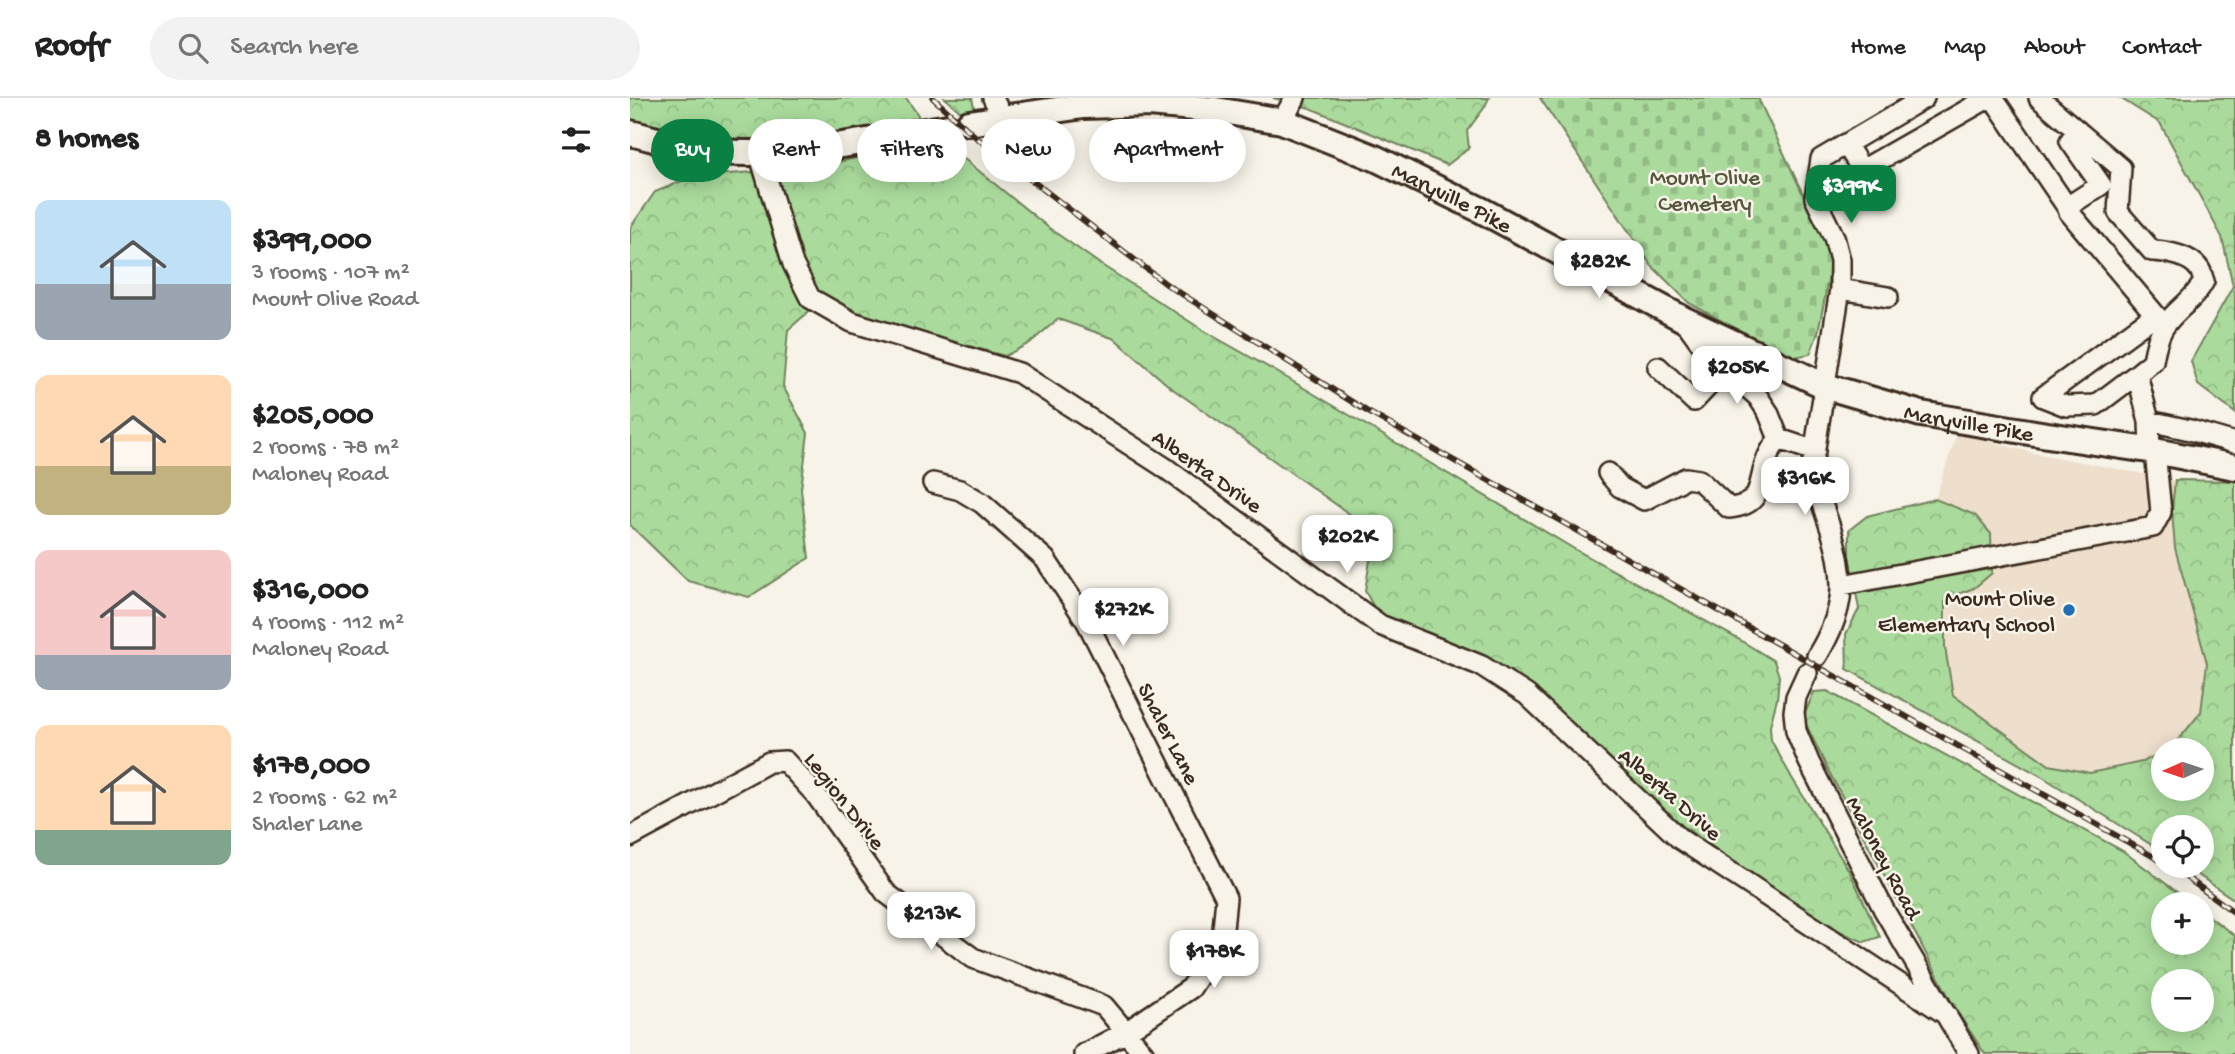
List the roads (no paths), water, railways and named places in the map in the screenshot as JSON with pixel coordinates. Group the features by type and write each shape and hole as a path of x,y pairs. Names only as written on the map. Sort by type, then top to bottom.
{"main road":[{"name":"Maryville Pike","path":"843,143 959,125 998,108 1149,104 1216,110 1282,121 1376,158 1480,210 1683,319 1825,386 1920,414 2041,435 2153,450 2235,467"},
{"name":"Maryville Pike","path":"630,134 709,151 748,153"}],"street":[{"path":"1282,121 1295,98"},
{"path":"1924,98 1846,144 1862,170 1985,98"},
{"path":"1993,98 2069,212 2160,320"},
{"path":"2039,98 2120,168 2118,212 2151,251 2164,251 2187,260 2199,268 2204,281 2198,292 2160,320 2043,397 2066,406 2096,405 2153,361 2160,320"},
{"path":"2067,206 2101,185 2070,141 2077,130"},
{"name":"Maloney Road","path":"1846,144 1821,159 1815,198 1834,237 1840,260 1840,289 1812,467 1815,486 1832,532 1842,585 1841,604 1828,638 1796,697 1796,731 1884,910 1969,1054"},
{"name":"Alberta Drive","path":"768,182 793,264 810,298 852,322 1019,373 1164,467 1380,625 1482,666 1527,695 1679,839 1947,1015"},
{"path":"1840,289 1888,297"},
{"path":"1683,319 1705,349 1758,397 1779,438 1815,452"},
{"path":"1658,367 1694,401 1726,367"},
{"path":"1842,585 2153,527 2161,512 2149,421 2137,374"},
{"path":"2149,421 2235,443"},
{"path":"1608,473 1620,487 1644,500 1686,478 1699,480 1729,508 1740,507 1753,500 1759,491 1770,451 1779,438"},
{"name":"Shaler Lane","path":"933,483 960,490 982,503 1045,559 1087,622 1226,898 1222,940 1191,988 1126,1032 1084,1054"},
{"name":"Legion Drive","path":"630,837 769,762 781,760 789,764 816,795 886,893 973,958 1104,1006 1144,1054"}],"railway":[{"path":"933,98 977,138 1166,284 1368,412 2151,855"},
{"path":"2187,878 2235,913"}],"place":[{"name":"Mount Olive Elementary School","path":"2069,610"}],"park label":[{"name":"Mount Olive Cemetery","path":"1705,189"}]}
